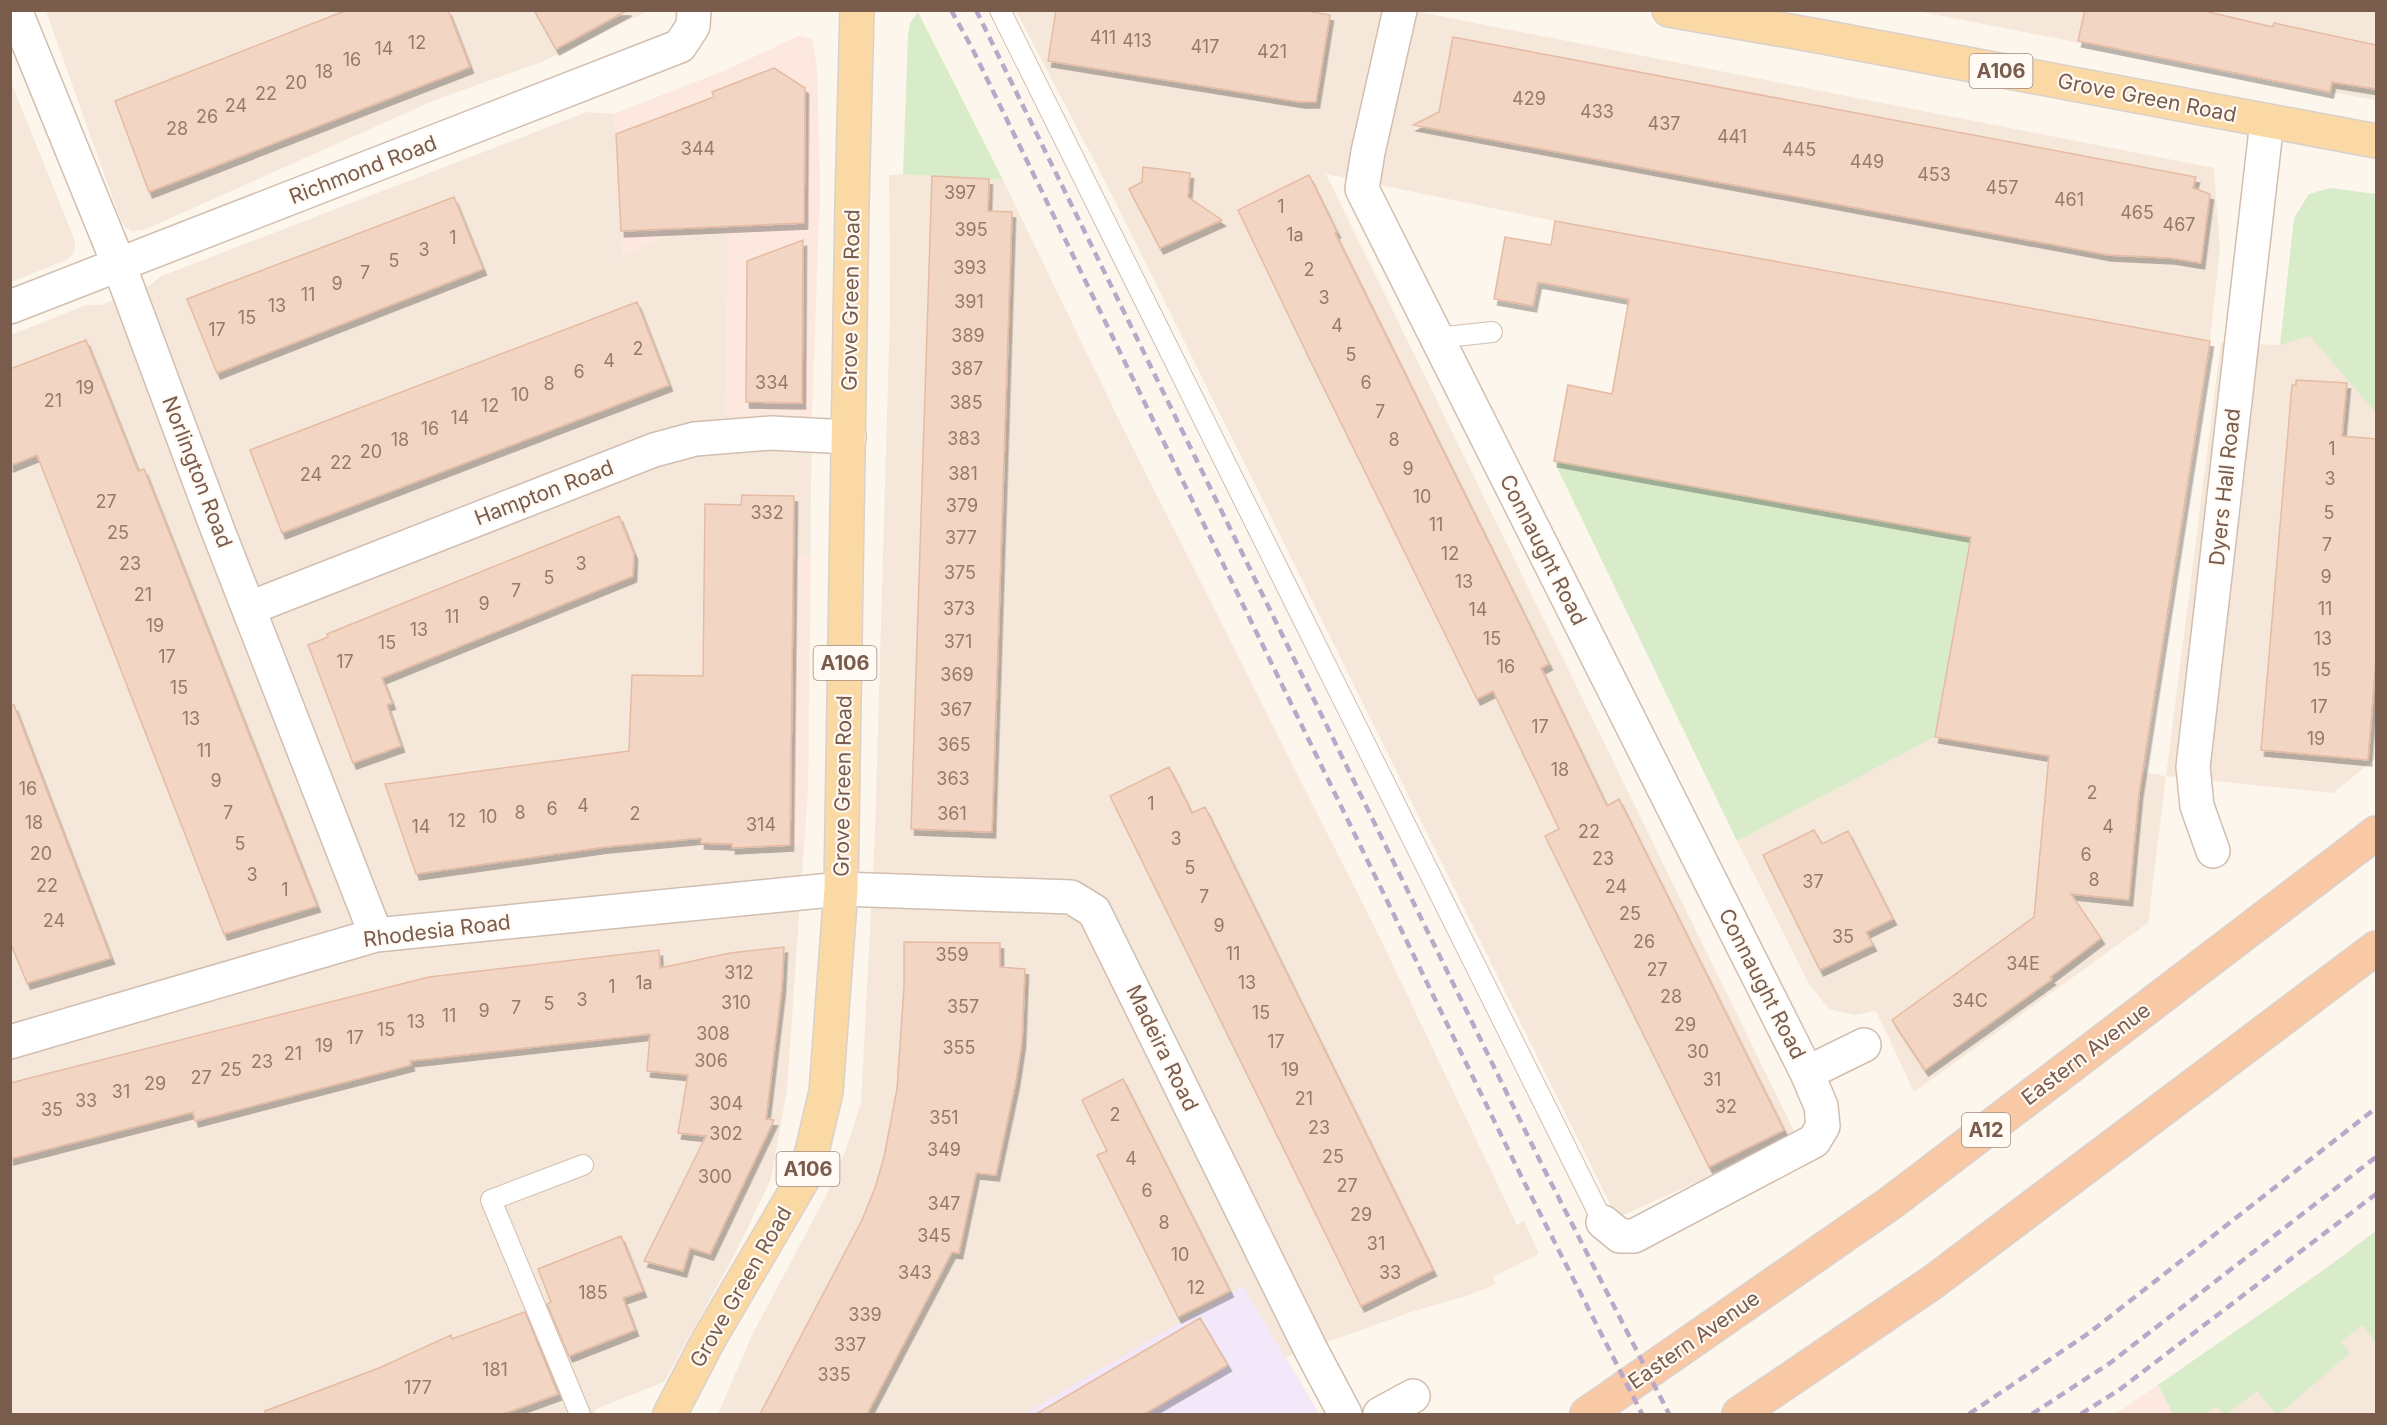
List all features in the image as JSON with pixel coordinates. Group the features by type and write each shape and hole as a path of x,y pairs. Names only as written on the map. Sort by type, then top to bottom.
{"highway":[{"name":"Eastern Avenue","path":"1587,1414 1892,1202 2376,833"},
{"path":"1740,1414 1933,1282 2376,948"}],"main road":[{"name":"Grove Green Road","path":"670,1414 709,1339 807,1172 826,1092 841,889 852,179 857,10"},
{"name":"Grove Green Road","path":"1669,10 2376,141"}],"street":[{"name":"Norlington Road","path":"15,10 119,266 217,528 376,935"},
{"name":"Connaught Road","path":"1400,10 1368,152 1362,189 1807,1073 1821,1106 1824,1126 1814,1141 1634,1236 1620,1236 1603,1222"},
{"name":"Richmond Road","path":"10,307 680,46 693,26 694,11"},
{"name":"Dyers Hall Road","path":"2213,851 2197,806 2193,767 2266,121"},
{"name":"Hampton Road","path":"250,608 654,450 694,439 771,433 849,437"},
{"name":"Rhodesia Road","path":"10,1042 376,935 841,889"},
{"name":"Madeira Road","path":"841,889 1071,897 1094,911 1311,1350 1345,1414"},
{"name":"Connaught Road","path":"1807,1073 1864,1045"},
{"path":"1380,1414 1413,1396"}],"lane":[{"path":"1000,10 1603,1222"},
{"path":"1437,338 1492,332"},
{"path":"580,1414 490,1200 583,1165"}],"shaded area":[{"path":"46,11 648,11 542,62 435,100 144,230 132,231 125,227 120,219"},
{"path":"1016,11 1414,11 2214,168 2220,250 2210,341 1555,221 1326,174 1794,1131 1785,1142 1617,1218 1113,197"},
{"path":"1917,11 2376,11 2376,100 2336,93"},
{"path":"799,36 812,39 817,69 820,190 812,394 808,787 787,1089 771,1179 736,1252 664,1382 596,1409 594,1414 11,1414 11,335 86,305 101,305 151,285 159,277 587,112 614,114 724,71"},
{"path":"799,36 812,39 817,69 820,190 812,416 725,416 728,229 679,228 622,257 614,114 724,71"},
{"path":"11,82 75,241 75,248 73,254 66,260 11,282"},
{"path":"889,175 1003,180 1121,424 1383,944 1517,1225 1524,1221 1539,1254 1493,1277 1496,1284 1470,1295 1411,1312 1286,1357 1319,1414 718,1414 752,1335 827,1194 846,1149 861,1103 875,833 890,311"},
{"path":"2310,335 2376,413 2376,758 2333,793 2166,776 2221,343 2280,345"},
{"path":"811,555 808,787 804,845 697,850 704,557"},
{"path":"1935,737 2166,776 2148,923 1914,1092 1876,1011 1854,1015 1829,1009 1809,984 1737,841"},
{"path":"2376,1231 2376,1414 2173,1414 2158,1385"},
{"path":"1243,1286 1319,1414 1024,1414"},
{"path":"2158,1385 2173,1414 2115,1414"}],"green space":[{"path":"918,12 1003,180 903,174 908,36 910,23"},
{"path":"2330,188 2376,194 2376,413 2310,336 2280,345 2294,218 2309,194"},
{"path":"1554,461 1971,537 1935,737 1737,841"},
{"path":"2376,1231 2376,1343 2363,1325 2341,1342 2350,1353 2279,1414 2276,1414 2257,1391 2227,1414 2223,1414 2216,1406 2206,1414 2173,1414 2158,1385"}],"building":[{"path":"347,10 448,10 470,67 149,192 115,101"},
{"path":"534,10 628,10 556,49"},
{"path":"1056,10 1301,10 1330,15 1316,102 1301,102 1048,61"},
{"path":"2085,10 2200,10 2273,27 2274,23 2376,45 2376,89 2332,82 2330,92 2078,41"},
{"path":"1453,37 2196,177 2193,188 2210,194 2201,263 2171,258 2108,255 1413,125 1439,112"},
{"path":"774,68 805,88 804,223 621,231 616,134 714,97 712,92"},
{"path":"1143,167 1190,173 1188,197 1222,220 1160,248 1129,189 1142,182"},
{"path":"1309,175 1337,232 1335,233 1549,664 1541,668 1607,806 1619,799 1784,1130 1709,1167 1545,836 1559,829 1493,691 1477,699 1238,210"},
{"path":"932,176 989,179 988,211 1012,212 992,832 911,829"},
{"path":"454,197 483,269 217,373 187,299"},
{"path":"1555,221 2210,341 2139,794 2129,900 2071,894 2101,938 2050,977 2052,979 1925,1070 1892,1020 2034,917 2049,756 1935,737 1971,537 1554,461 1568,385 1612,394 1629,299 1538,282 1533,306 1494,299 1505,237 1551,245"},
{"path":"803,240 802,403 746,402 747,261"},
{"path":"637,302 669,385 282,533 250,450"},
{"path":"86,340 138,471 144,469 317,906 224,934 37,455 10,466 10,369"},
{"path":"2296,380 2347,383 2342,436 2376,439 2376,658 2368,760 2261,750 2292,385 2296,385"},
{"path":"742,495 794,496 790,845 732,848 732,844 701,843 701,838 605,847 416,874 385,784 629,751 632,675 703,676 705,504 741,505"},
{"path":"619,516 634,554 633,576 382,678 392,703 387,705 401,746 353,763 308,645 328,637 327,634"},
{"path":"14,705 111,958 27,983 10,942 10,706"},
{"path":"1169,767 1192,813 1205,807 1433,1270 1361,1306 1110,796"},
{"path":"1814,830 1822,844 1848,831 1893,919 1866,932 1873,945 1820,970 1763,855"},
{"path":"904,942 1000,943 1000,967 1025,969 1022,1042 996,1175 976,1173 959,1253 952,1252 867,1414 760,1414 862,1220 875,1188 884,1157 897,1089 904,987"},
{"path":"784,947 782,987 766,1119 774,1120 710,1254 690,1248 683,1271 644,1261 706,1136 678,1133 688,1075 647,1071 650,1034 410,1061 411,1065 195,1121 193,1112 10,1159 10,1083 429,977 659,950 660,968 730,953"},
{"path":"1123,1079 1230,1291 1178,1317 1097,1155 1107,1151 1082,1100"},
{"path":"621,1236 643,1291 623,1298 635,1330 569,1356 547,1304 551,1302 538,1269"},
{"path":"525,1312 558,1394 503,1414 266,1414 265,1411 379,1368 451,1335 452,1339"},
{"path":"1200,1318 1228,1365 1144,1414 1036,1414"}],"railway":[{"path":"951,10 972,48 1523,1180 1642,1414"},
{"path":"976,10 1544,1169 1669,1414"},
{"path":"1969,1414 2089,1333 2376,1108"},
{"path":"2032,1414 2110,1363 2376,1157"},
{"path":"2081,1414 2119,1390 2376,1194"}]}
